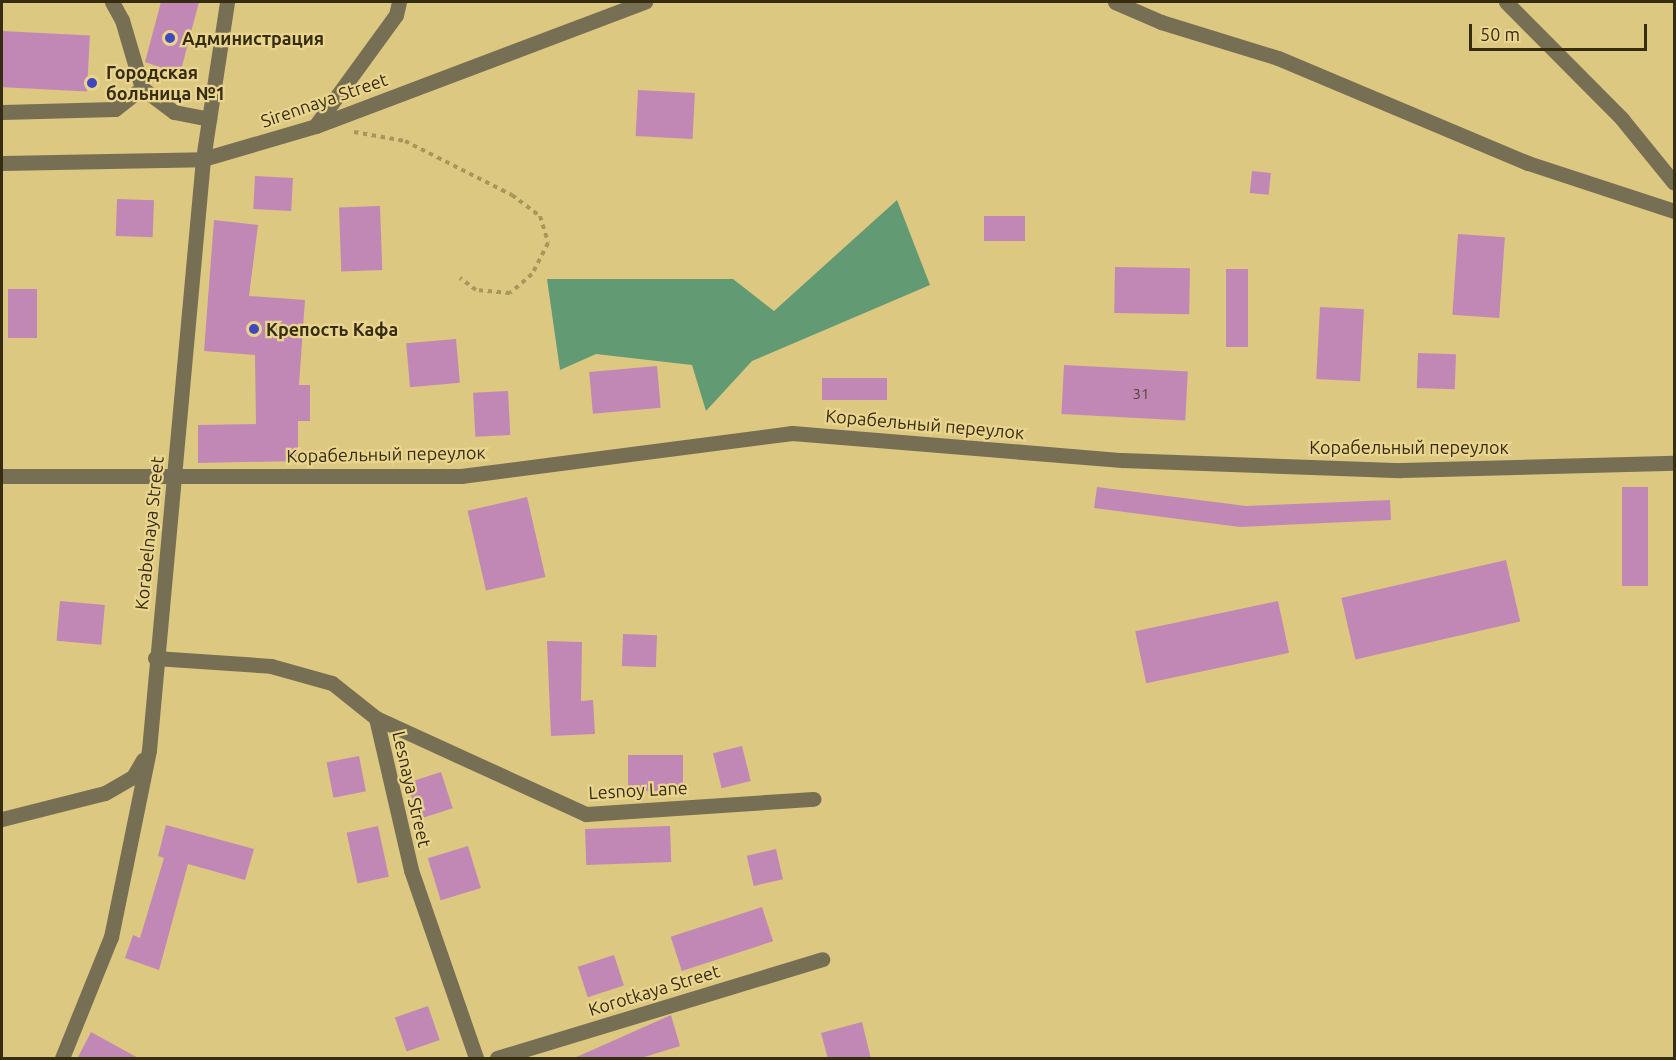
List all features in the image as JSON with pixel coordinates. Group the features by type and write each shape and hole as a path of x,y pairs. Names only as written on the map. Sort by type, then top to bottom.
{"street":[{"path":"112,2 122,20 142,88 174,112 209,119"},
{"name":"Korabelnaya Street","path":"62,1059 111,937 149,750 155,658 175,476 203,159 227,2"},
{"path":"316,126 396,15 399,2"},
{"name":"Sirennaya Street","path":"2,164 203,159 316,126 645,2"},
{"path":"1115,2 1161,22 1278,58 1528,163 1674,211"},
{"path":"1506,2 1599,95 1674,183"},
{"path":"2,112 115,109 142,88"},
{"name":"Корабельный переулок","path":"2,476 461,476 792,433 1122,460 1390,469 1674,463"},
{"name":"Lesnaya Street","path":"155,658 271,666 332,683 376,718 411,870 476,1059"},
{"name":"Lesnoy Lane","path":"376,718 586,814 814,799"},
{"path":"2,819 105,793 134,777 149,750"},
{"name":"Korotkaya Street","path":"497,1059 822,959"}],"path":[{"path":"349,132 405,141 512,195 540,216 548,243 532,274 510,293 476,290 460,278"}],"green space":[{"path":"897,200 930,285 752,361 706,411 692,365 596,354 560,370 547,279 733,279 774,311"}],"building":[{"name":"Администрация","path":"161,2 199,2 180,74 145,62"},
{"path":"2,31 90,36 87,92 2,87"},
{"path":"638,90 695,93 693,139 636,136"},
{"path":"1252,171 1271,173 1269,195 1250,193"},
{"path":"255,176 293,178 291,211 253,209"},
{"path":"117,199 154,200 153,237 116,236"},
{"path":"380,206 382,270 341,271 339,207"},
{"path":"984,216 1025,216 1025,241 984,241"},
{"path":"214,220 258,225 249,296 305,300 299,385 310,385 310,421 298,421 298,461 198,463 198,425 256,424 255,355 204,351"},
{"path":"1458,234 1505,237 1499,318 1452,315"},
{"path":"1115,267 1190,268 1189,314 1114,313"},
{"path":"1226,269 1248,269 1248,347 1226,347"},
{"path":"8,289 37,289 37,338 8,338"},
{"path":"1320,307 1364,309 1360,381 1316,379"},
{"path":"456,339 460,383 410,387 406,343"},
{"path":"1418,353 1456,354 1455,389 1417,388"},
{"path":"1064,365 1188,371 1185,420 1061,414"},
{"path":"657,366 661,408 593,414 589,372"},
{"path":"822,378 887,378 887,400 822,400"},
{"path":"508,391 510,435 475,437 473,393"},
{"path":"1097,487 1246,506 1390,500 1391,520 1240,527 1094,508"},
{"path":"1622,487 1648,487 1648,586 1622,586"},
{"path":"527,497 545,577 486,591 468,511"},
{"path":"1506,560 1520,621 1356,659 1341,598"},
{"path":"60,601 105,605 101,645 57,641"},
{"path":"1278,601 1289,653 1146,683 1135,631"},
{"path":"623,634 657,635 656,667 622,666"},
{"path":"547,641 582,642 581,701 593,700 595,734 551,736"},
{"path":"742,746 751,781 722,788 713,753"},
{"path":"628,755 683,755 683,791 628,791"},
{"path":"359,756 366,791 333,798 327,762"},
{"path":"441,772 453,808 419,819 407,783"},
{"path":"166,825 254,849 245,880 188,864 159,970 125,958 133,935 140,938 164,858 158,856"},
{"path":"378,826 389,877 358,884 347,833"},
{"path":"670,826 671,862 586,865 585,829"},
{"path":"468,846 481,888 441,900 428,858"},
{"path":"776,849 783,879 754,886 747,856"},
{"path":"762,907 773,941 682,971 671,937"},
{"path":"614,955 624,985 588,997 578,967"},
{"path":"428,1006 440,1040 407,1051 395,1017"},
{"path":"671,1015 680,1046 638,1059 572,1059"},
{"path":"862,1022 871,1059 828,1059 821,1033"},
{"path":"91,1032 140,1059 77,1059"}],"place":[{"name":"Администрация","path":"170,38"},
{"name":"Городская больница №1","path":"92,83"},
{"name":"Крепость Кафа","path":"254,329"}]}
